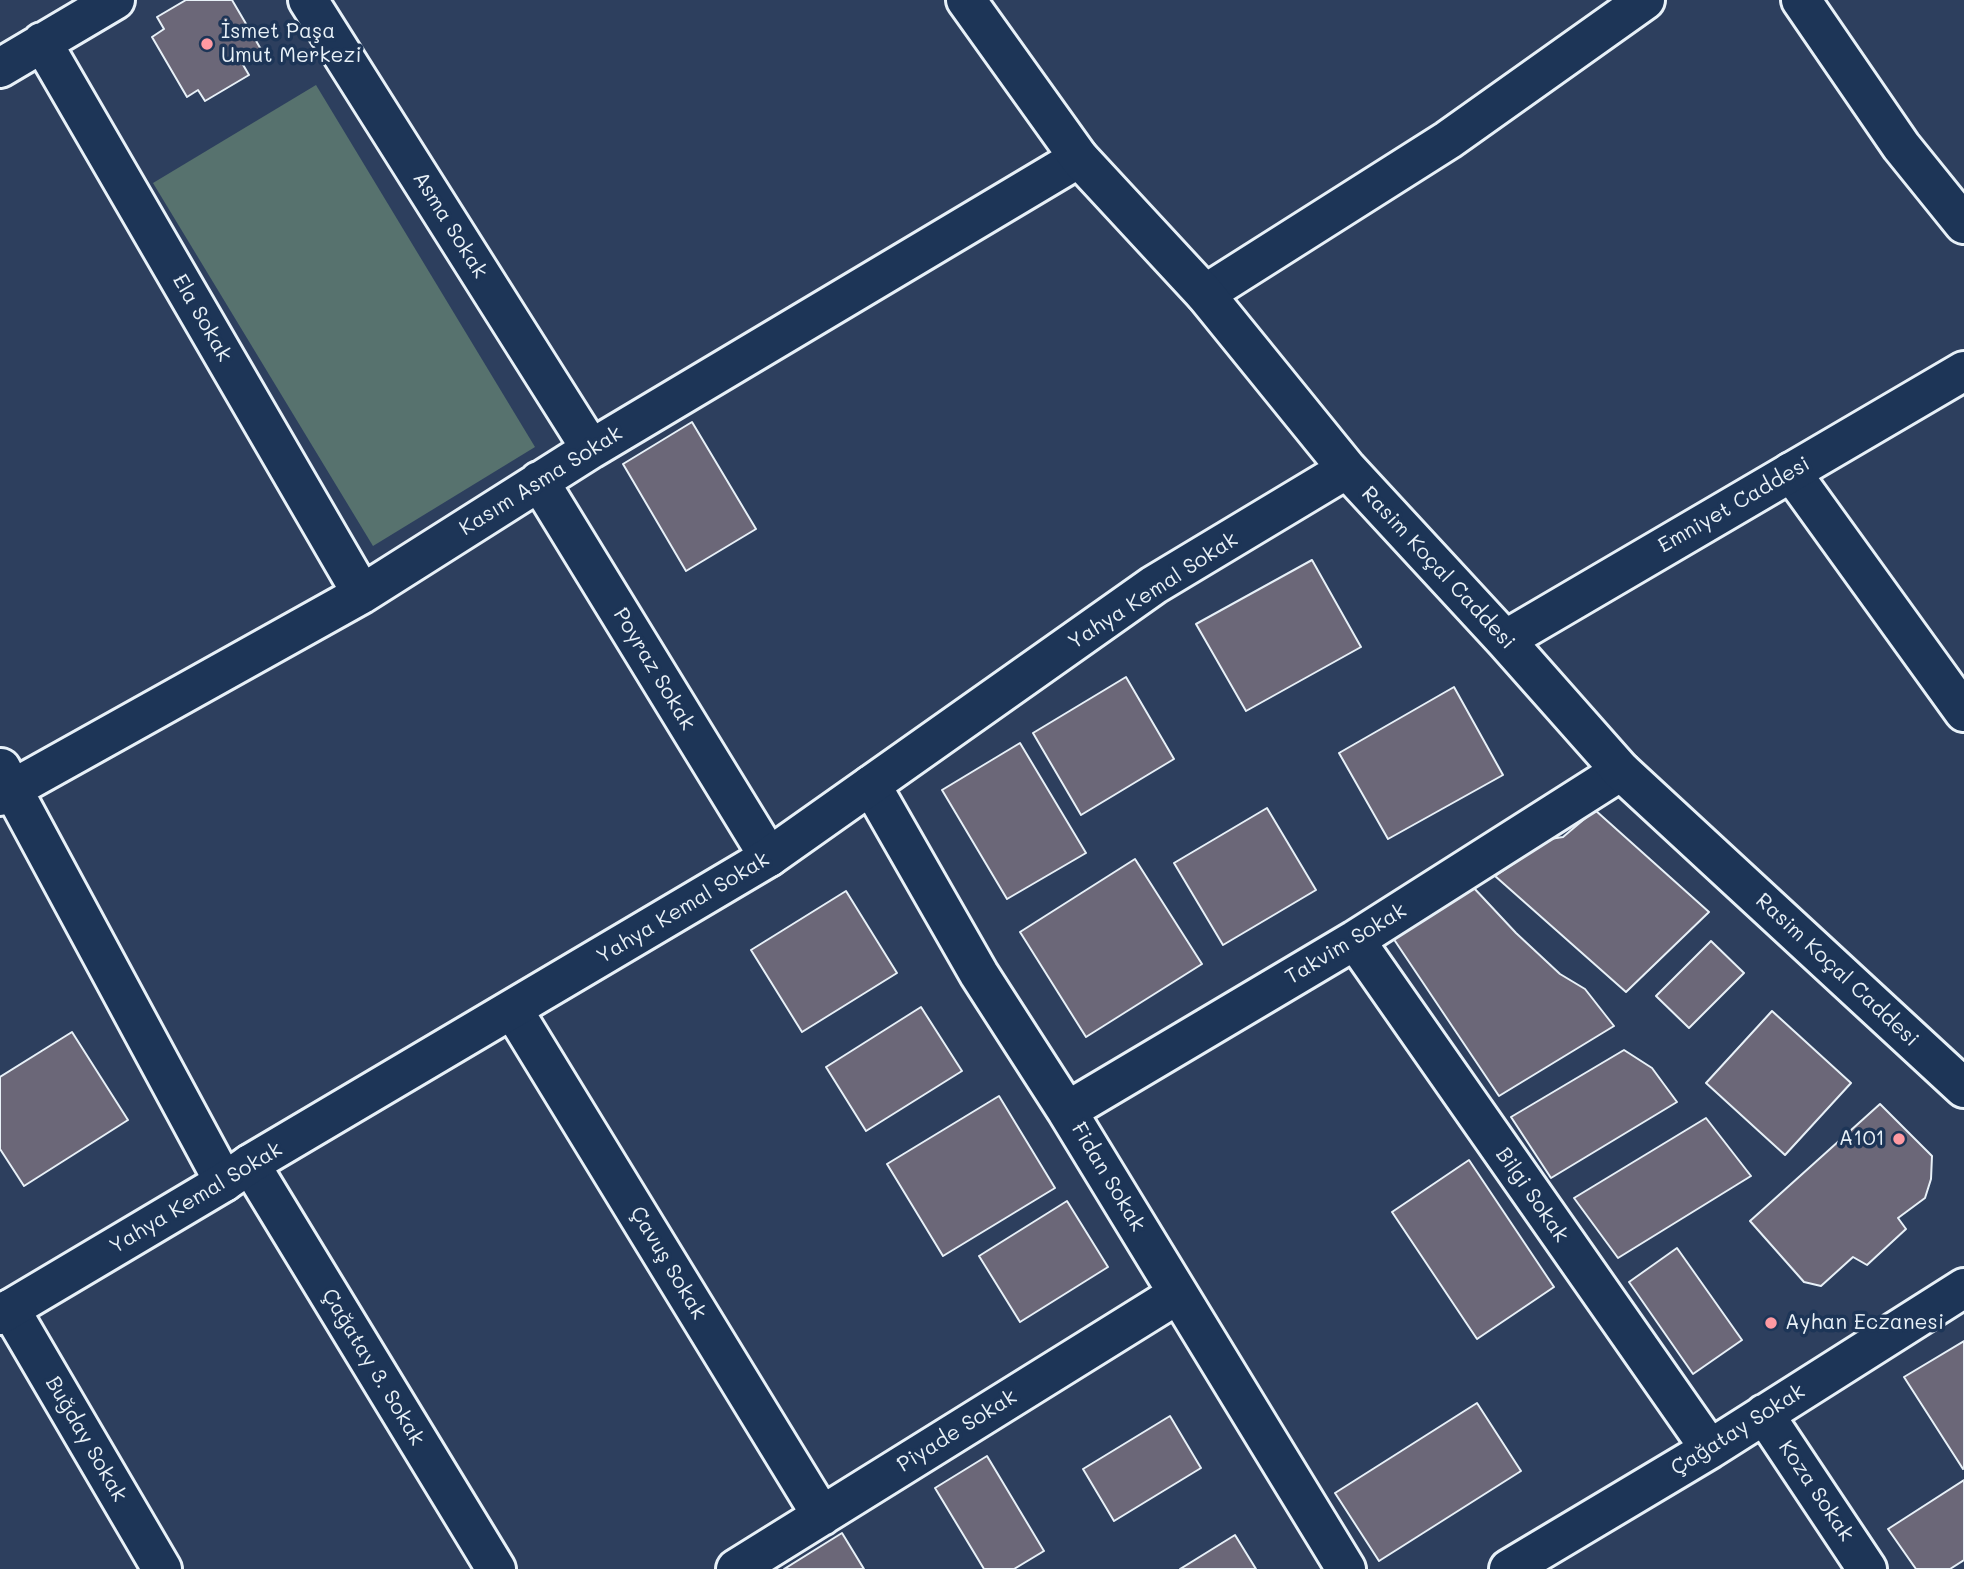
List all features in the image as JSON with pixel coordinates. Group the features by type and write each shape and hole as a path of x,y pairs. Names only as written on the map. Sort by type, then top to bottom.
{"street":[{"path":"0,68 115,0"},
{"name":"Asma Sokak","path":"308,0 591,449"},
{"name":"Rasim Koçal Caddesi","path":"966,0 1079,158 1205,294 1347,469 1505,640 1621,771 1964,1088"},
{"path":"1205,294 1448,140 1645,0"},
{"path":"1801,0 1901,146 1964,224"},
{"name":"Ela Sokak","path":"42,42 362,593"},
{"name":"Kasım Asma Sokak","path":"5,783 362,593 591,449 1079,158"},
{"name":"Emniyet Caddesi","path":"1505,640 1964,371"},
{"name":"Yahya Kemal Sokak","path":"5,1312 769,857 1154,585 1347,469"},
{"path":"1791,472 1964,712"},
{"name":"Poyraz Sokak","path":"540,481 769,857"},
{"name":"Takvim Sokak","path":"1067,1111 1355,940 1621,771"},
{"name":"Çağatay 3. Sokak","path":"5,783 237,1173 496,1569"},
{"name":"Fidan Sokak","path":"871,785 979,974 1067,1111 1346,1569"},
{"name":"Bilgi Sokak","path":"1355,940 1710,1449"},
{"name":"Çavuş Sokak","path":"513,1010 822,1516"},
{"name":"Çağatay Sokak","path":"1509,1569 1710,1449 1964,1287"},
{"name":"Piyade Sokak","path":"736,1569 1178,1294"},
{"name":"Buğday Sokak","path":"5,1312 162,1569"},
{"name":"Koza Sokak","path":"1764,1414 1867,1569"}],"green space":[{"path":"316,85 535,447 373,546 153,183"}],"building":[{"name":"İsmet Paşa Umut Merkezi","path":"186,0 232,0 262,51 242,63 249,75 205,101 198,90 187,97 152,37 164,29 157,17"},
{"path":"692,422 756,529 686,571 623,464"},
{"path":"1312,560 1361,647 1246,711 1196,624"},
{"path":"1126,677 1174,759 1081,815 1033,733"},
{"path":"1454,687 1503,775 1388,839 1339,753"},
{"path":"1020,743 1086,853 1007,899 942,790"},
{"path":"1267,808 1316,890 1223,945 1174,863"},
{"path":"1595,810 1709,912 1626,992 1495,876 1550,839 1563,837"},
{"path":"1135,859 1202,964 1086,1037 1020,932"},
{"path":"1473,887 1516,933 1560,974 1585,989 1614,1026 1499,1096 1393,938"},
{"path":"846,891 897,973 802,1032 751,950"},
{"path":"1711,941 1744,973 1689,1028 1656,996"},
{"path":"921,1007 962,1071 866,1131 826,1067"},
{"path":"1772,1011 1851,1083 1785,1155 1706,1083"},
{"path":"72,1032 128,1120 24,1186 0,1149 0,1077"},
{"path":"1624,1050 1652,1068 1677,1102 1551,1178 1511,1117"},
{"path":"999,1096 1055,1188 943,1256 887,1164"},
{"path":"1880,1104 1932,1156 1931,1179 1925,1198 1898,1218 1906,1229 1867,1265 1853,1257 1821,1286 1804,1282 1750,1221"},
{"path":"1706,1118 1751,1176 1618,1258 1574,1198"},
{"path":"1469,1160 1554,1287 1477,1339 1392,1212"},
{"path":"1067,1201 1108,1267 1020,1322 979,1256"},
{"path":"1677,1248 1742,1340 1693,1374 1629,1282"},
{"path":"1964,1341 1964,1468 1963,1469 1904,1377"},
{"path":"1477,1403 1521,1471 1379,1561 1335,1493"},
{"path":"1170,1416 1201,1468 1114,1521 1083,1469"},
{"path":"987,1456 1044,1551 1014,1569 984,1569 935,1488"},
{"path":"1964,1480 1964,1560 1950,1569 1916,1569 1888,1529"},
{"path":"842,1533 864,1569 784,1569"},
{"path":"1235,1535 1256,1569 1180,1569"}],"place":[{"name":"İsmet Paşa Umut Merkezi","path":"207,44"},
{"name":"A101","path":"1899,1139"},
{"name":"Ayhan Eczanesi","path":"1771,1323"}]}
